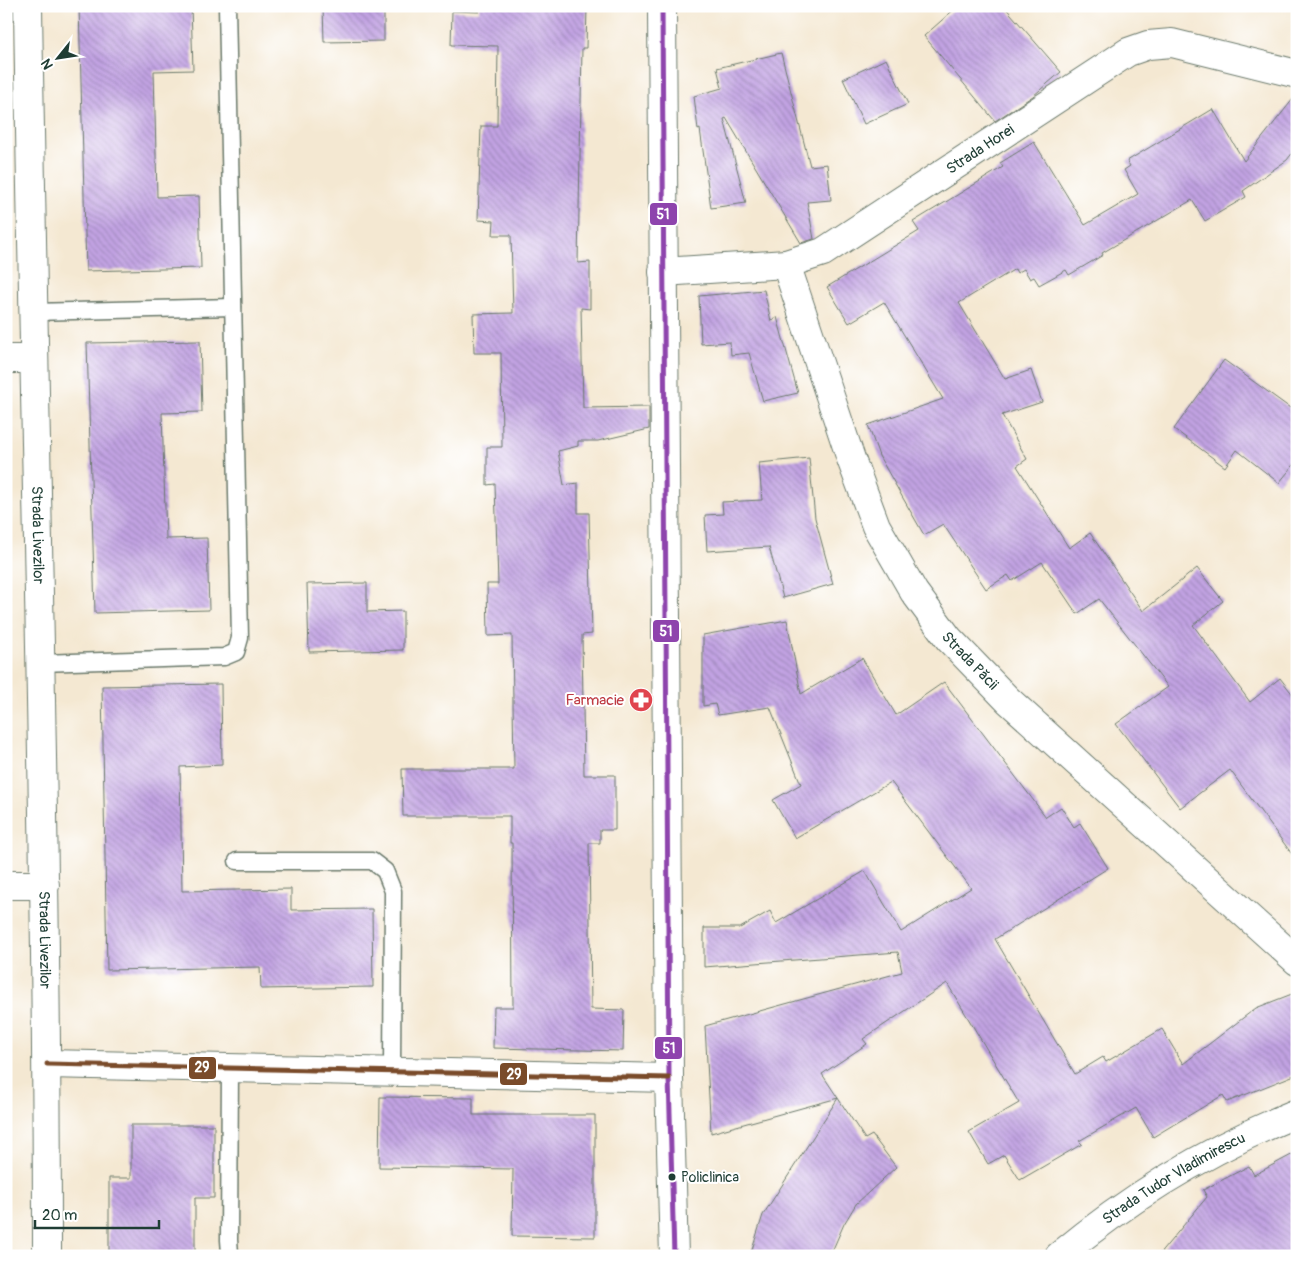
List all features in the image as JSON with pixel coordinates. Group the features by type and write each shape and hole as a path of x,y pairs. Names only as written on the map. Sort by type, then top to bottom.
{"street":[{"name":"Strada Livezilor","path":"28,6 45,885 47,1256"},
{"path":"662,6 669,1078 674,1256"},
{"name":"Strada Horei","path":"663,272 786,264 823,252 1128,52 1148,45 1172,43 1297,74"},
{"name":"Strada Păcii","path":"786,264 851,459 876,526 914,592 949,639 1008,700 1294,953"},
{"path":"6,359 34,359"},
{"path":"6,885 45,885"},
{"path":"47,1064 669,1078"},
{"name":"Strada Tudor Vladimirescu","path":"1059,1256 1092,1229 1149,1189 1214,1152 1295,1115"}],"lane":[{"path":"41,663 224,657 236,652 240,638 227,6"},
{"path":"33,312 233,307"},
{"path":"237,861 372,861 385,871 393,891 392,1072"},
{"path":"230,1068 229,1240 232,1256"}],"building":[{"path":"79,6 191,6 193,70 154,71 157,197 199,196 201,268 86,271"},
{"path":"323,6 384,6 384,41 324,42"},
{"path":"479,6 587,6 586,48 582,48 578,263 590,262 590,309 581,308 583,408 649,407 649,429 598,441 578,441 578,446 558,451 564,485 578,483 578,513 589,513 592,634 582,635 584,775 615,775 615,830 600,830 600,843 589,843 591,1009 624,1010 623,1051 493,1048 494,1007 513,1007 512,843 510,843 510,816 403,816 402,769 514,769 512,635 488,636 487,584 498,584 495,484 487,485 487,447 502,447 501,353 474,353 473,314 513,313 511,235 493,235 494,221 478,220 481,126 497,126 498,46 451,45 452,11 479,12"},
{"path":"958,6 1004,6 1061,72 1033,96 995,121 924,36"},
{"path":"781,53 810,166 827,164 831,200 807,202 814,239 801,243 726,118 724,119 746,203 711,208 694,96 722,88 717,68"},
{"path":"886,59 908,104 864,124 843,79"},
{"path":"1297,94 1297,147 1287,160 1243,191 1246,197 1205,221 1192,200 1102,253 1103,255 1069,275 1066,270 1039,285 1034,277 1030,279 1024,269 1017,273 1015,269 959,303 1005,379 1031,370 1042,402 1002,415 1027,459 1017,466 1069,548 1090,533 1143,611 1197,568 1223,601 1193,625 1250,702 1280,678 1297,700 1297,861 1230,770 1180,808 1116,724 1168,687 1099,599 1077,614 1042,562 1012,581 1008,575 986,589 943,524 924,535 879,456 868,425 943,399 884,302 849,323 827,287 919,231 913,222 1003,167 1000,163 1034,142 1085,225 1138,194 1124,170 1130,166 1127,161 1213,109 1244,161"},
{"path":"764,290 771,321 777,317 798,393 763,401 749,353 731,355 730,342 701,344 699,296"},
{"path":"200,341 202,412 162,413 166,539 207,538 209,610 95,613 87,343"},
{"path":"1224,360 1297,413 1297,461 1279,483 1237,450 1225,467 1174,429"},
{"path":"809,458 815,518 833,584 783,598 769,547 707,551 705,515 723,514 722,502 762,500 759,463"},
{"path":"367,583 367,612 403,611 403,650 309,652 307,584"},
{"path":"787,620 801,694 862,658 896,715 944,682 1046,817 1061,807 1074,827 1080,823 1108,868 995,939 1075,1074 1103,1057 1106,1062 1162,1029 1183,1064 1256,1008 1297,992 1297,1074 1227,1102 1223,1095 1153,1137 1136,1108 1079,1141 1082,1144 1020,1180 1004,1155 988,1164 969,1132 1019,1103 947,983 863,1039 867,1044 822,1074 838,1098 711,1133 705,1026 902,972 898,952 704,967 704,928 740,928 770,911 776,923 865,871 901,932 971,888 891,782 795,838 773,800 801,784 770,707 718,715 715,704 703,706 703,635"},
{"path":"221,684 222,765 180,767 182,891 291,889 291,910 372,909 373,987 261,989 260,967 107,970 102,686"},
{"path":"380,1097 473,1098 473,1115 595,1115 595,1237 512,1236 513,1169 379,1167"},
{"path":"838,1098 865,1139 872,1135 896,1167 856,1204 844,1224 830,1256 750,1256 763,1215"},
{"path":"131,1125 214,1125 214,1198 195,1198 195,1256 109,1256 109,1178 131,1178"},
{"path":"1297,1152 1297,1256 1158,1256 1207,1197 1203,1190 1249,1166 1254,1175"}],"transit line":[{"name":"51","path":"662,6 669,1078 674,1256"},
{"name":"29","path":"47,1064 669,1078"}],"place":[{"name":"Farmacie","path":"641,700"},
{"name":"Policlinica","path":"672,1177"}]}
